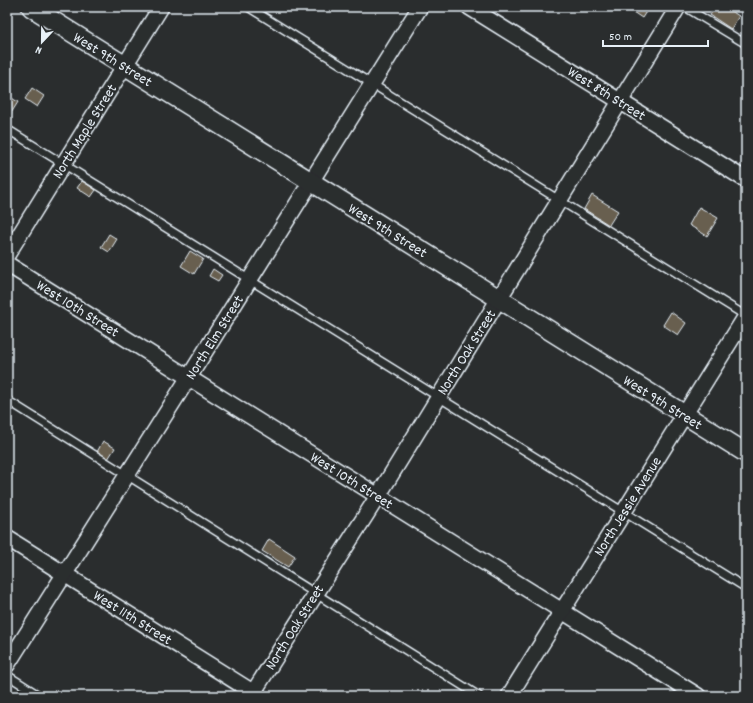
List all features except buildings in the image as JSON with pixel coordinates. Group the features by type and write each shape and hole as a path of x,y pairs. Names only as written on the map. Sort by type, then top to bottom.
{"street":[{"name":"West 9th Street","path":"30,7 746,453"},
{"name":"North Maple Street","path":"7,255 161,7"},
{"name":"North Elm Street","path":"7,665 189,378 420,7"},
{"name":"West 8th Street","path":"469,7 746,180"},
{"name":"North Oak Street","path":"254,695 621,102 678,7"},
{"name":"West 10th Street","path":"7,264 698,696"},
{"name":"North Jessie Avenue","path":"509,696 746,316"},
{"name":"West 11th Street","path":"7,538 254,695"}],"lane":[{"path":"248,7 746,316"},
{"path":"685,7 746,44"},
{"path":"7,129 746,588"},
{"path":"7,400 479,696"},
{"path":"7,676 40,696"}]}
